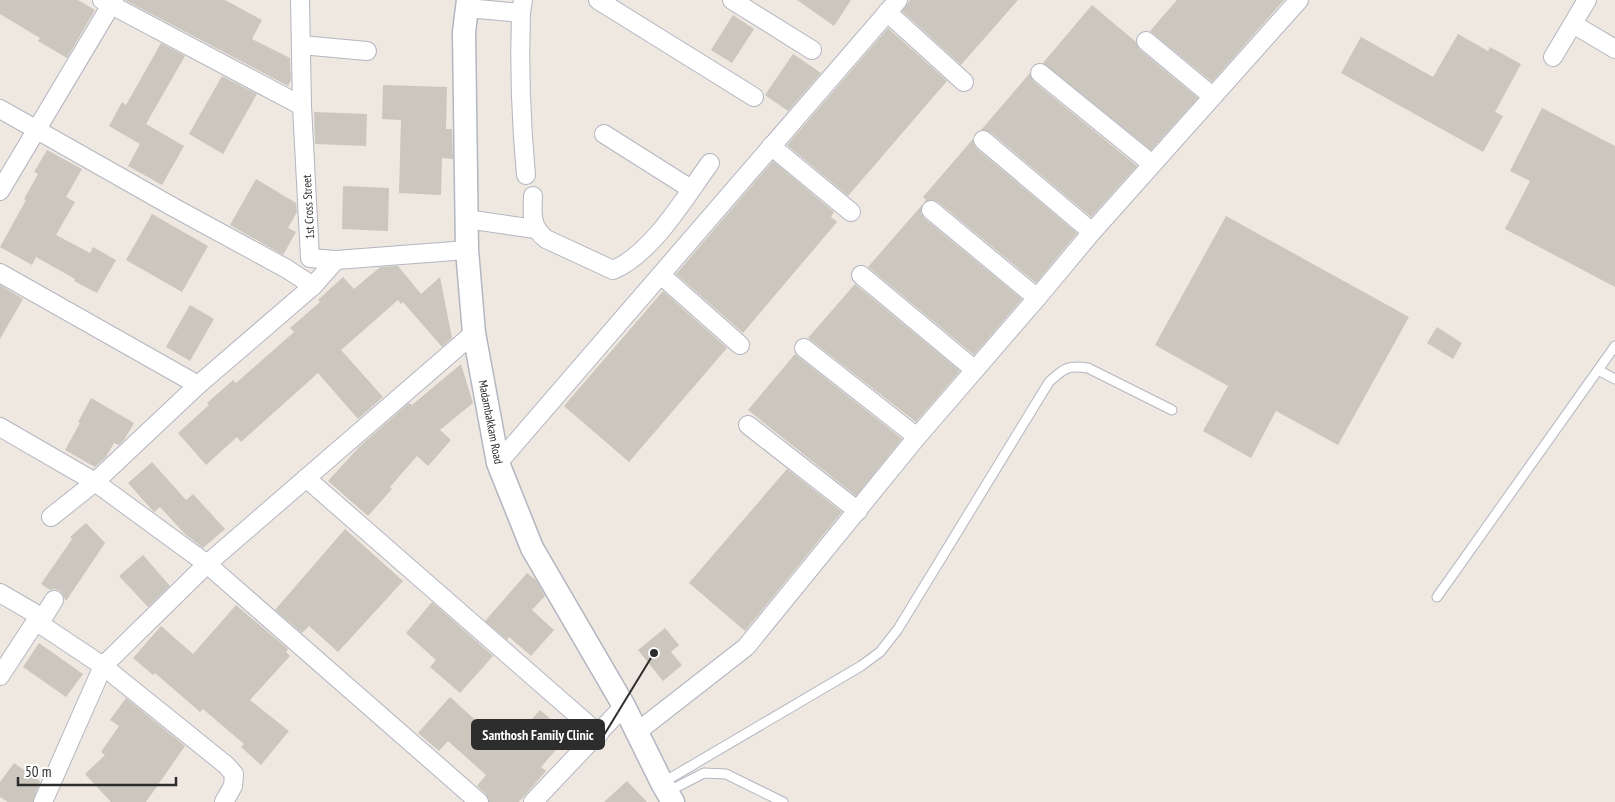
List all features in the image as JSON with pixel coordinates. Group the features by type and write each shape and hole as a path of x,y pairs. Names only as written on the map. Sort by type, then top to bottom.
{"street":[{"name":"1st Cross Street","path":"300,0 302,106 310,258 336,260 467,250"},
{"path":"598,0 754,97"},
{"path":"732,0 812,50"},
{"path":"637,732 746,647 917,437 1092,232 1299,0"},
{"path":"1554,57 1587,0"},
{"path":"0,191 37,130 109,2 302,106"},
{"path":"467,4 522,7 519,57 526,175"},
{"name":"Madambakkam Road","path":"467,4 464,32 467,250 474,333 498,463 532,548 624,706 667,792"},
{"path":"498,463 893,6 964,82"},
{"path":"1573,24 1615,49"},
{"path":"1146,40 1212,96"},
{"path":"301,45 367,51"},
{"path":"1040,73 1152,164"},
{"path":"0,109 287,269 313,286"},
{"path":"604,134 691,189"},
{"path":"983,140 1092,232"},
{"path":"771,146 850,212"},
{"path":"533,196 532,212 535,228 546,239 614,270 624,266 635,257 659,232 710,163"},
{"path":"930,210 1037,298"},
{"path":"466,219 535,228"},
{"path":"287,269 310,258"},
{"path":"51,517 95,482 198,385 313,286 336,260"},
{"path":"0,273 198,385"},
{"path":"661,275 740,345"},
{"path":"861,275 975,370"},
{"path":"43,802 103,666 207,564 474,333"},
{"path":"804,348 917,437"},
{"path":"748,424 858,510"},
{"path":"0,427 95,482 207,564 479,802"},
{"path":"306,478 598,734"},
{"path":"0,593 103,666 226,765 234,774 232,786 224,802"},
{"path":"43,622 54,600"},
{"path":"0,676 34,624 43,622"},
{"path":"533,802 624,706"}],"lane":[{"path":"1437,597 1615,346"},
{"path":"667,792 880,652 898,629 1049,382 1062,370 1073,366 1088,368 1172,410"},
{"path":"1598,370 1615,379"},
{"path":"667,792 704,773 726,774 783,802"}],"building":[{"path":"0,0 78,0 95,10 67,58 38,41 40,38 0,14"},
{"path":"125,0 225,0 262,20 252,39 290,58 291,80 288,86"},
{"path":"797,0 851,0 834,26"},
{"path":"910,0 1018,0 961,65 902,11"},
{"path":"1177,0 1284,0 1212,82 1150,31"},
{"path":"1092,5 1136,42 1139,49 1198,98 1151,150 1043,63"},
{"path":"733,15 754,29 732,63 711,50"},
{"path":"888,28 947,81 848,196 787,145"},
{"path":"1458,34 1488,51 1490,47 1521,64 1495,112 1503,116 1483,152 1341,73 1361,37 1433,77"},
{"path":"161,43 185,56 146,124 184,146 162,185 128,166 140,144 109,126 122,102 126,105"},
{"path":"793,54 821,73 788,111 765,95"},
{"path":"1030,73 1033,81 1137,166 1091,217 990,132 981,130"},
{"path":"222,76 257,94 223,154 189,134"},
{"path":"383,85 447,87 446,129 452,129 453,159 442,158 441,195 399,193 401,120 382,119"},
{"path":"1542,108 1615,146 1615,287 1505,229 1530,181 1510,171"},
{"path":"314,112 367,114 366,146 315,144"},
{"path":"973,139 976,148 1077,233 1036,283 938,202 932,200 924,202 926,200 923,197"},
{"path":"47,150 82,169 66,197 75,202 56,235 90,253 93,247 116,260 97,293 36,257 32,265 0,247 26,200 24,199 38,174 34,172"},
{"path":"773,161 834,212 831,217 837,222 743,333 676,274"},
{"path":"256,179 296,203 297,212 288,228 296,232 283,255 230,225"},
{"path":"343,186 389,188 388,231 342,229"},
{"path":"922,205 921,213 924,218 1022,299 974,355 868,267"},
{"path":"152,214 208,246 182,292 126,260"},
{"path":"1226,216 1409,317 1338,445 1276,411 1251,458 1203,431 1228,386 1155,345"},
{"path":"398,266 421,294 440,277 452,338 442,347 403,302 401,304 398,300 341,350 383,397 358,419 318,373 241,442 237,437 206,465 178,433 233,380 236,383 294,332 290,328 320,302 318,300 343,277 354,289 380,267"},
{"path":"855,284 960,371 916,422 808,338"},
{"path":"0,285 23,299 0,339"},
{"path":"663,291 727,348 629,462 564,406"},
{"path":"190,305 214,319 190,361 166,347"},
{"path":"1437,327 1462,343 1453,359 1427,343"},
{"path":"795,354 902,439 856,496 748,410"},
{"path":"461,364 473,403 440,430 451,440 428,466 417,456 390,487 392,489 368,516 328,481 359,447 409,403 412,405"},
{"path":"91,398 134,423 124,440 119,445 114,443 106,457 95,467 65,450"},
{"path":"152,462 186,500 193,494 225,529 203,548 185,534 160,507 154,512 128,483"},
{"path":"787,469 842,512 745,631 689,583"},
{"path":"86,523 105,543 66,601 60,591 50,590 41,584 72,539 70,537"},
{"path":"345,529 403,581 338,652 309,626 302,633 275,610"},
{"path":"143,555 170,586 148,607 119,576"},
{"path":"527,573 536,580 545,596 532,610 554,630 531,656 509,637 507,640 485,621"},
{"path":"432,602 493,656 460,693 430,667 436,660 406,633"},
{"path":"236,605 288,649 286,652 290,656 250,700 289,731 261,765 241,747 244,744 203,709 200,712 155,673 153,675 133,658 161,626 193,654"},
{"path":"665,628 679,645 671,652 682,665 663,681 638,650"},
{"path":"39,643 83,674 66,697 23,667"},
{"path":"450,697 484,728 487,724 510,744 540,710 569,735 541,767 546,771 519,802 489,802 486,794 477,786 486,775 448,741 439,751 418,733"},
{"path":"126,698 185,746 146,802 111,802 85,774 105,755 101,752 119,726 110,720"},
{"path":"14,763 40,781 33,802 8,802 0,797 0,782"},
{"path":"627,781 647,802 604,802"}],"place":[{"name":"Santhosh Family Clinic","path":"654,653"}]}
